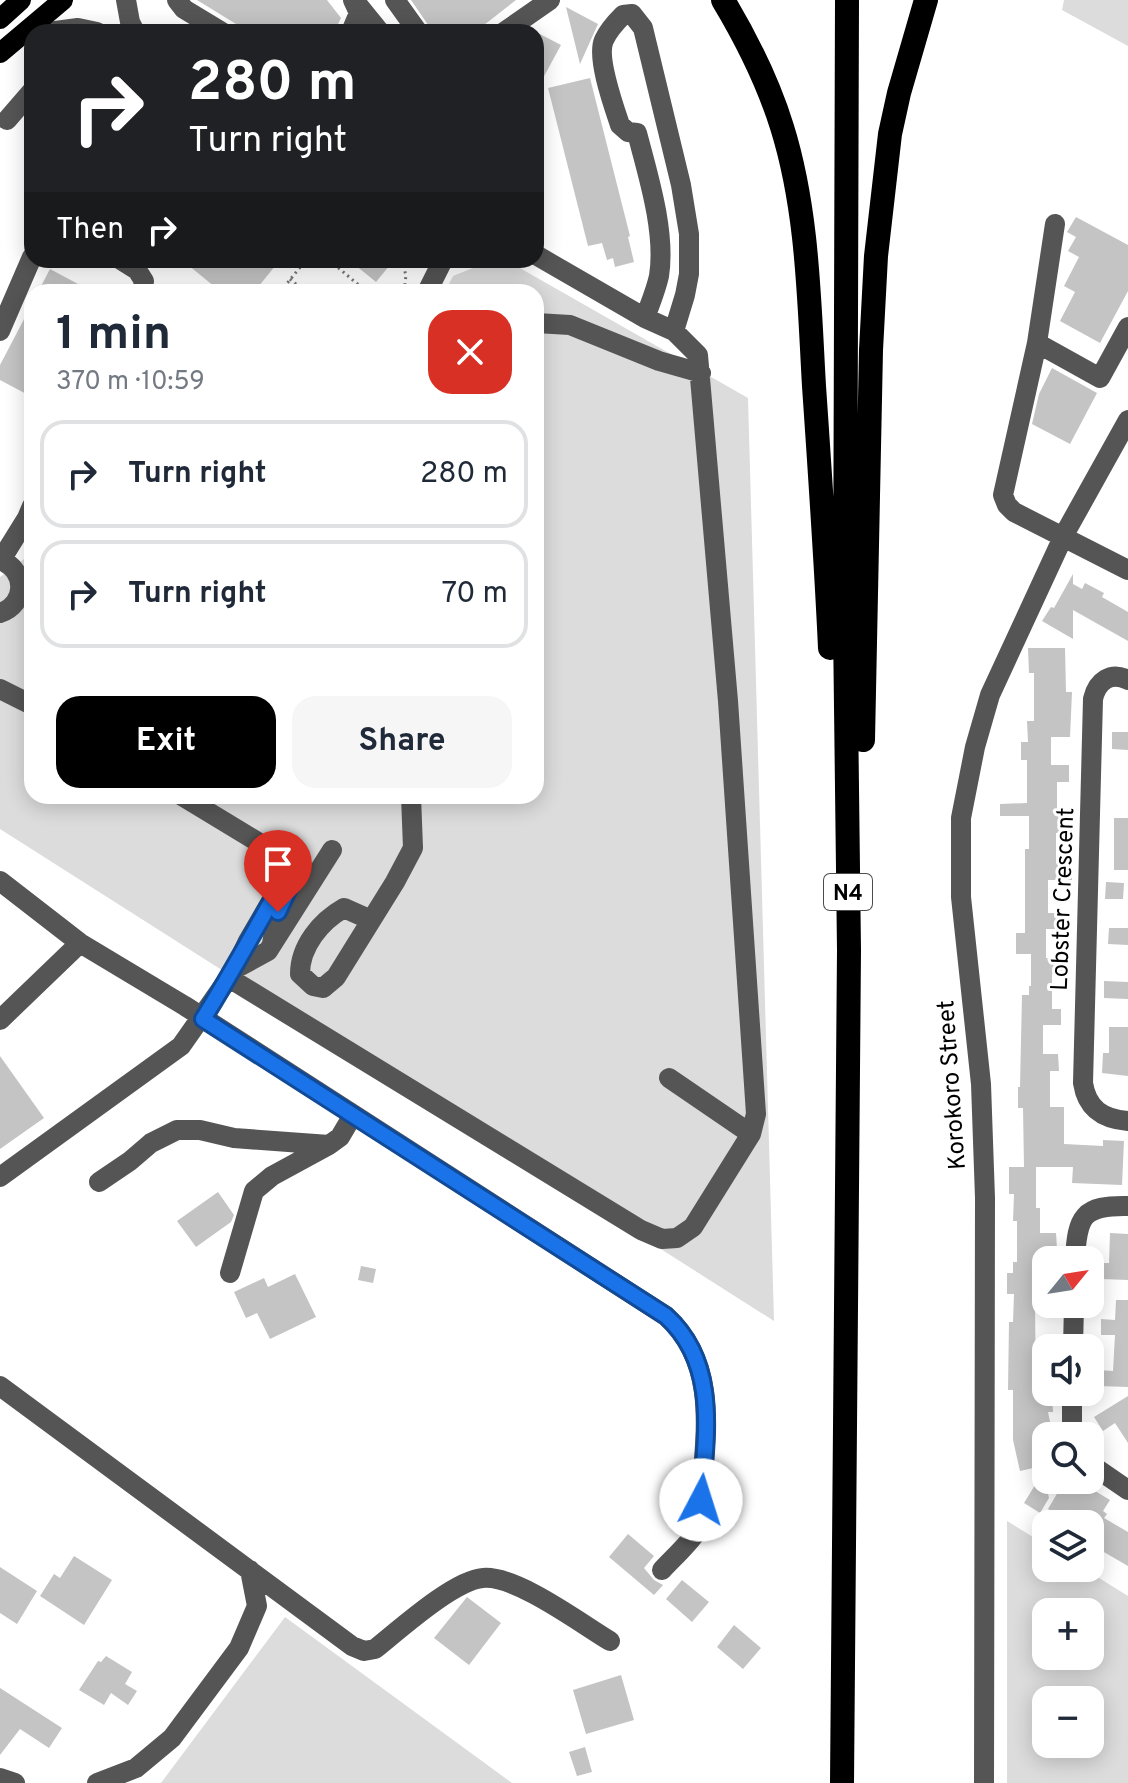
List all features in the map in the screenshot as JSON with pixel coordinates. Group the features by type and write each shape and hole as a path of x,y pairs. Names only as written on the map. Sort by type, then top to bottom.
{"highway":[{"path":"723,0 749,44 775,105 789,152 803,226 826,561 839,865 849,950"},
{"name":"N4","path":"842,1783 849,950 845,626 847,0"},
{"path":"845,1241 853,1201 859,1122 863,722 876,256 890,134 926,0"}],"main road":[{"path":"0,19 21,0"},
{"path":"38,24 63,0"},
{"path":"0,53 24,38"}],"street":[{"path":"126,0 131,24"},
{"path":"177,0 184,9 209,24"},
{"path":"395,0 412,24"},
{"path":"516,24 550,0"},
{"path":"666,125 637,133 628,132 620,125 601,54 603,41 623,15 632,14 643,28 681,185 689,234 689,274 674,331"},
{"path":"7,120 24,100"},
{"path":"637,133 652,191 660,254 659,274 645,318"},
{"path":"1055,224 1037,343 1003,495 1014,512 1128,570"},
{"path":"232,973 641,1230 662,1239 677,1238 693,1227 751,1134 756,1114 728,701 698,355 674,331 645,318 544,260"},
{"path":"0,331 27,268"},
{"path":"544,323 570,325 659,361 701,373"},
{"path":"1037,343 1100,378 1128,327"},
{"name":"Korokoro Street","path":"984,1783 985,1198 981,1084 961,897 961,818 975,747 990,695 1064,535 1128,420"},
{"path":"0,613 13,605 21,591 18,574 1,560 24,523"},
{"name":"Lobster Crescent","path":"1128,680 1115,675 1108,677 1095,690 1093,699 1083,1083 1084,1093 1095,1110 1109,1118 1128,1121"},
{"path":"0,689 24,701"},
{"path":"195,804 281,856 287,865 291,884 278,912 272,944"},
{"path":"371,920 413,848 411,804"},
{"path":"232,973 268,951 332,850"},
{"path":"0,1177 181,1046 203,1019 232,973 287,874 287,865"},
{"path":"0,881 80,943 666,1316 688,1342 704,1379 705,1447 699,1527 662,1570"},
{"path":"0,1020 80,943"},
{"path":"669,1078 751,1134"},
{"path":"230,1273 254,1191 272,1176 340,1137 353,1115"},
{"path":"99,1182 151,1143 177,1130 329,1145"},
{"path":"1076,1246 1077,1234 1087,1214 1095,1208 1128,1206"},
{"path":"0,1386 352,1646 364,1651 375,1649 452,1590 484,1578 502,1580 523,1588 610,1641"},
{"path":"1104,1474 1128,1490"},
{"path":"97,1783 136,1768 172,1738 239,1648 257,1606 250,1570"},
{"path":"0,1778 15,1783"}],"path":[{"path":"286,284 299,268"},
{"path":"338,268 358,284"},
{"path":"290,279 296,284"}],"shaded area":[{"path":"1064,0 1128,0 1128,46 1062,10"},
{"path":"473,268 520,268 748,398 774,1321 0,829 0,577 24,559 24,804 544,804 544,284 449,284 453,276"},
{"path":"1007,1521 1032,1536 1032,1582 1104,1581 1128,1596 1128,1783 1007,1783"},
{"path":"285,1617 512,1783 161,1783"}],"building":[{"path":"197,0 327,0 341,18 338,24 236,24"},
{"path":"411,0 516,0 485,24 428,24"},
{"path":"566,7 598,24 580,64"},
{"path":"544,36 561,45 544,76"},
{"path":"590,78 634,262 615,267 613,258 607,260 602,243 588,246 548,88"},
{"path":"1076,217 1128,245 1128,291 1100,343 1060,321 1075,292 1064,286 1079,257 1068,251 1076,237 1067,232"},
{"path":"192,268 274,268 260,284 211,284"},
{"path":"359,268 387,268 376,282"},
{"path":"50,269 78,284 42,284"},
{"path":"24,319 24,393 0,380 0,365"},
{"path":"1052,368 1097,393 1070,444 1032,424 1039,394"},
{"path":"1073,574 1073,584 1082,589 1085,583 1128,612 1128,641 1073,610 1073,639 1042,621 1051,607 1054,608"},
{"path":"1028,648 1065,648 1066,692 1072,692 1070,737 1051,737 1051,765 1069,765 1069,782 1057,782 1057,816 1069,816 1069,833 1056,833 1056,863 1072,863 1072,880 1048,880 1048,913 1068,913 1068,929 1046,929 1046,958 1062,957 1062,974 1052,974 1052,1009 1061,1009 1061,1025 1043,1025 1043,1054 1058,1054 1059,1071 1050,1071 1050,1107 1064,1107 1064,1144 1103,1146 1103,1140 1124,1141 1122,1185 1072,1183 1073,1167 1036,1167 1036,1208 1040,1208 1040,1233 1056,1233 1057,1246 1032,1246 1032,1318 1035,1318 1035,1334 1032,1334 1032,1406 1053,1406 1053,1412 1048,1412 1050,1422 1032,1422 1032,1468 1020,1471 1013,1440 1013,1390 1008,1390 1009,1322 1013,1322 1014,1294 1007,1294 1007,1273 1013,1273 1013,1262 1017,1262 1017,1221 1013,1221 1014,1194 1009,1194 1009,1167 1024,1167 1023,1108 1018,1108 1018,1087 1022,995 1029,995 1031,986 1031,954 1016,954 1016,933 1025,933 1025,849 1029,849 1029,816 1000,816 1000,804 1027,803 1027,760 1021,760 1021,742 1028,742 1027,721 1034,721 1034,673 1029,673"},
{"path":"1112,732 1128,732 1128,750 1112,749"},
{"path":"1114,818 1128,818 1128,870 1114,870"},
{"path":"1106,882 1124,883 1123,899 1105,899"},
{"path":"1109,928 1128,928 1128,945 1108,944"},
{"path":"1104,981 1128,982 1128,999 1104,998"},
{"path":"1109,1027 1128,1027 1128,1076 1102,1073 1103,1053 1109,1053"},
{"path":"0,1056 44,1118 0,1149"},
{"path":"218,1192 234,1215 231,1222 196,1247 177,1221"},
{"path":"1110,1233 1128,1234 1128,1280 1104,1279 1104,1263 1109,1263"},
{"path":"361,1266 376,1269 373,1283 358,1280"},
{"path":"295,1274 316,1317 270,1339 257,1313 246,1318 234,1292 264,1278 268,1287"},
{"path":"1116,1300 1128,1300 1128,1387 1104,1386 1104,1370 1113,1371 1115,1335 1101,1334 1101,1319 1115,1320"},
{"path":"1128,1396 1128,1443 1115,1423 1104,1430 1104,1422 1097,1422 1094,1417"},
{"path":"1032,1490 1032,1494 1048,1494 1042,1510 1035,1510 1024,1503"},
{"path":"1057,1494 1100,1494 1110,1500 1104,1510 1048,1509"},
{"path":"1104,1518 1128,1532 1128,1566 1104,1552"},
{"path":"628,1534 654,1556 644,1568 663,1585 654,1595 609,1557"},
{"path":"74,1556 112,1580 84,1625 40,1596 54,1574 60,1578"},
{"path":"0,1567 37,1591 17,1624 0,1613"},
{"path":"682,1580 709,1602 692,1622 666,1599"},
{"path":"467,1597 501,1623 469,1665 434,1638"},
{"path":"734,1625 761,1648 743,1669 717,1647"},
{"path":"106,1656 132,1672 125,1684 137,1691 128,1705 111,1693 104,1705 79,1690 98,1661 101,1662"},
{"path":"621,1675 634,1720 586,1734 573,1690"},
{"path":"0,1688 62,1728 49,1748 20,1729 0,1755"},
{"path":"585,1747 592,1772 577,1776 569,1752"}],"route":[{"path":"278,912 291,884 287,865 287,874 235,969 203,1019 666,1316 677,1326 697,1358 704,1379 705,1447 701,1500"}]}
